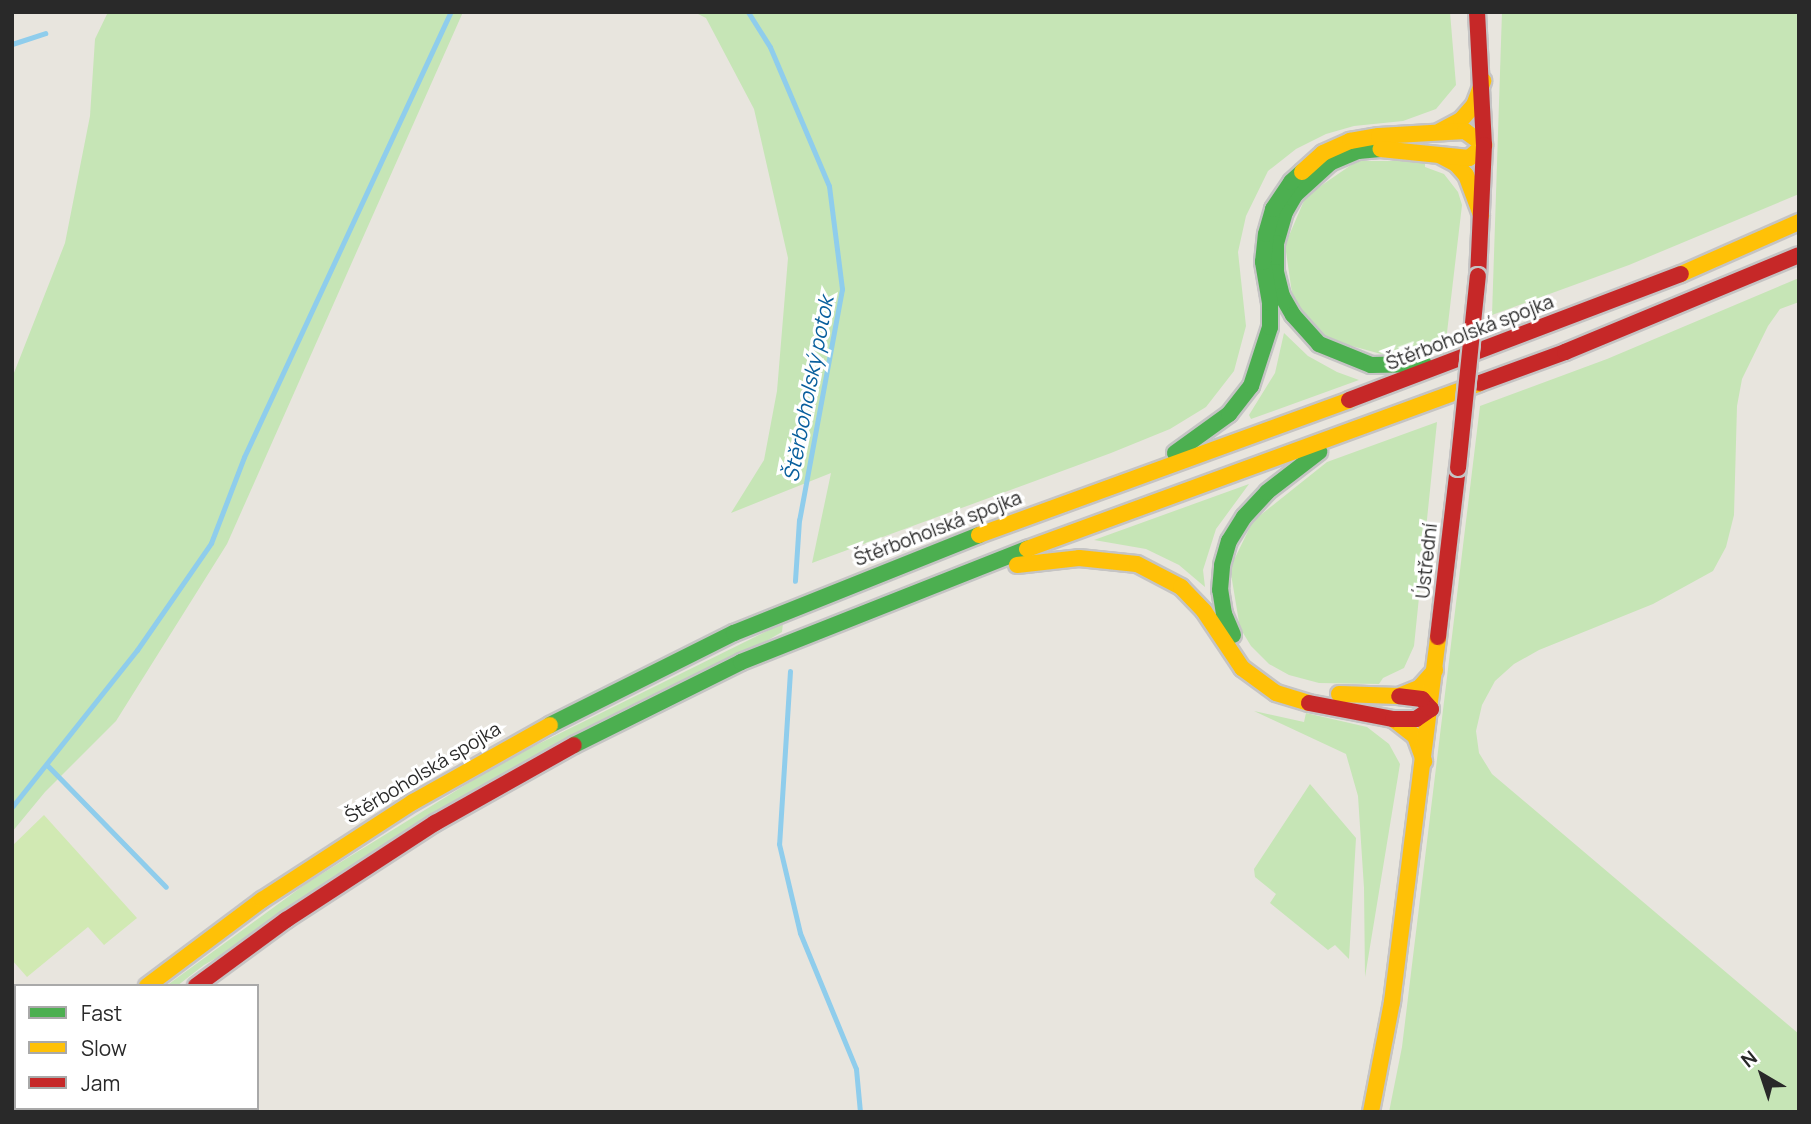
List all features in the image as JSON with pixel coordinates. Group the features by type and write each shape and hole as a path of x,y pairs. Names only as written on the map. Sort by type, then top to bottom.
{"main road":[{"name":"Ústřední","path":"1371,1112 1392,1002 1436,670 1478,276 1484,145 1483,81 1477,12"},
{"path":"1440,131 1461,120 1474,105 1483,81"},
{"path":"1116,485 1172,455 1212,428 1229,414 1251,386 1263,356 1270,327 1270,303 1263,262 1266,234 1273,209 1291,181 1323,153 1350,141 1440,131 1465,131 1484,145 1469,158 1373,149 1344,156 1317,173 1295,195 1279,229 1275,258 1279,286 1293,315 1311,337 1328,349 1359,362 1384,365 1422,364 1498,346"},
{"path":"1441,156 1456,164 1466,175 1481,215"},
{"name":"Štěrboholská spojka","path":"151,984 262,900 337,850 491,756 576,710 734,633 818,597 1116,485 1498,346 1667,280 1799,222"},
{"path":"199,984 359,870 518,774 741,662 955,575 1565,352 1799,255"},
{"path":"955,575 1063,559 1097,558 1137,564 1172,581 1191,596 1204,611 1233,658 1263,686 1303,702 1394,719 1416,719 1431,709 1422,699 1313,692 1278,681 1252,660 1232,634 1224,614 1220,590 1222,565 1229,541 1254,505 1302,464 1370,424"},
{"path":"1399,696 1419,688 1436,670"},
{"path":"1394,719 1415,736 1424,761"}],"green space":[{"path":"108,12 463,12 227,544 116,721 45,792 12,832 12,378 65,243 90,116 95,39"},
{"path":"694,12 1450,12 1456,85 1436,109 1403,121 1354,126 1326,134 1296,149 1268,171 1246,216 1238,252 1246,326 1234,371 1206,407 1170,429 1111,453 812,563 831,473 731,513 764,460 777,391 788,258 754,109 706,18"},
{"path":"1502,12 1799,12 1799,194 1629,265 1492,315"},
{"path":"1357,161 1425,161 1425,167 1444,174 1458,192 1462,205 1446,341 1417,352 1392,357 1330,340 1293,300 1285,245 1306,196"},
{"path":"1799,278 1799,302 1780,309 1768,326 1742,379 1737,406 1734,515 1726,547 1713,571 1653,604 1539,650 1514,664 1495,681 1482,705 1476,731 1479,753 1492,774 1799,1034 1799,1112 1389,1112 1402,1047 1480,406 1607,359"},
{"path":"1284,333 1308,356 1337,372 1359,380 1251,419 1249,415 1275,373"},
{"path":"1437,422 1414,646 1404,668 1383,678 1379,684 1319,683 1289,675 1269,664 1251,646 1240,628 1230,568 1253,521 1327,462"},
{"path":"1249,484 1216,529 1203,570 1205,587 1179,565 1146,549 1094,540"},
{"path":"783,623 782,632 204,965 180,984 169,984 307,883 504,761"},
{"path":"1254,711 1304,722 1306,713 1367,727 1389,744 1400,764 1365,977 1364,888 1358,796 1346,754"},
{"path":"1310,784 1356,838 1349,959 1335,945 1328,950 1270,903 1276,894 1255,877 1254,869"},
{"path":"44,815 137,918 104,945 88,927 27,977 12,960 12,846"}],"waterway":[{"path":"12,807 137,650 211,543 244,457 451,12"},
{"name":"Štěrboholský potok","path":"748,12 770,47 829,186 842,289 799,520 795,581"},
{"path":"12,44 45,33"},
{"name":"Štěrboholský potok","path":"790,671 779,844 800,933 856,1069 860,1112"},
{"path":"47,765 166,887"}],"traffic: fast":[{"path":"1380,149 1358,151 1330,163 1295,195 1285,212 1276,243 1276,272 1282,296 1293,315 1319,344 1371,365 1424,364"},
{"path":"1175,453 1229,414 1251,386 1270,327 1270,303 1263,262 1266,234 1273,209 1291,182 1302,172"},
{"path":"1233,635 1224,614 1220,590 1222,565 1229,541 1244,517 1267,492 1319,452"},
{"path":"550,725 734,633 979,535"},
{"path":"574,745 741,662 1027,549"}],"traffic: slow":[{"path":"1440,131 1461,120 1474,105 1483,81"},
{"path":"1302,172 1323,153 1350,141 1379,136 1465,131 1484,145 1469,158 1380,149"},
{"path":"1441,156 1456,164 1466,175 1481,215"},
{"path":"1681,274 1799,222"},
{"path":"1027,549 1480,383"},
{"path":"979,535 1349,400"},
{"path":"1017,565 1079,558 1137,564 1181,587 1204,611 1242,668 1276,693 1309,703"},
{"path":"1371,1112 1392,1002 1438,637"},
{"path":"1339,694 1399,696 1419,688 1435,670"},
{"path":"1393,719 1415,736 1424,761"},
{"path":"150,984 262,900 413,802 550,725"}],"traffic: jam":[{"path":"1477,12 1484,145 1478,276"},
{"path":"1480,383 1565,352 1799,255"},
{"path":"1349,400 1681,274"},
{"path":"1458,468 1478,276"},
{"path":"1438,637 1458,468"},
{"path":"1309,703 1393,719 1416,719 1431,709 1422,699 1399,696"},
{"path":"199,984 286,920 435,823 574,745"}]}
